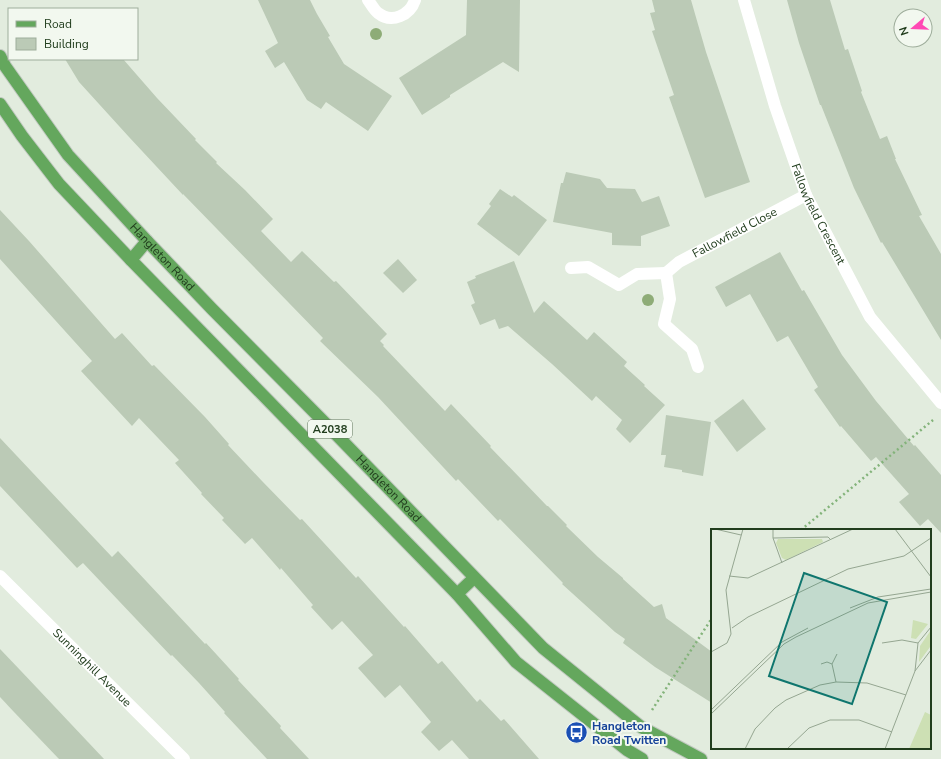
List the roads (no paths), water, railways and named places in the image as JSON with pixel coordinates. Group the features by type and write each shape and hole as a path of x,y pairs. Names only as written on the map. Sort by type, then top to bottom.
{"main road":[{"name":"Hangleton Road","path":"0,56 5,66 68,154 147,242 543,648 641,727 701,759"},
{"name":"Hangleton Road","path":"0,104 22,136 59,184 131,260 457,594 516,662 627,750 642,759"},
{"path":"131,260 147,242"},
{"path":"457,594 474,578"}],"street":[{"path":"368,0 380,14 394,18 402,16 410,11 415,0"},
{"name":"Fallowfield Crescent","path":"744,0 775,106 806,196 870,317 941,403"},
{"name":"Fallowfield Close","path":"666,274 678,262 806,196"},
{"path":"571,268 588,267 619,284 637,274 666,274 670,299 664,324 692,349 698,367"},
{"name":"Sunninghill Avenue","path":"0,576 184,759"}],"place":[{"name":"Hangleton Road Twitten","path":"576,733"}]}
